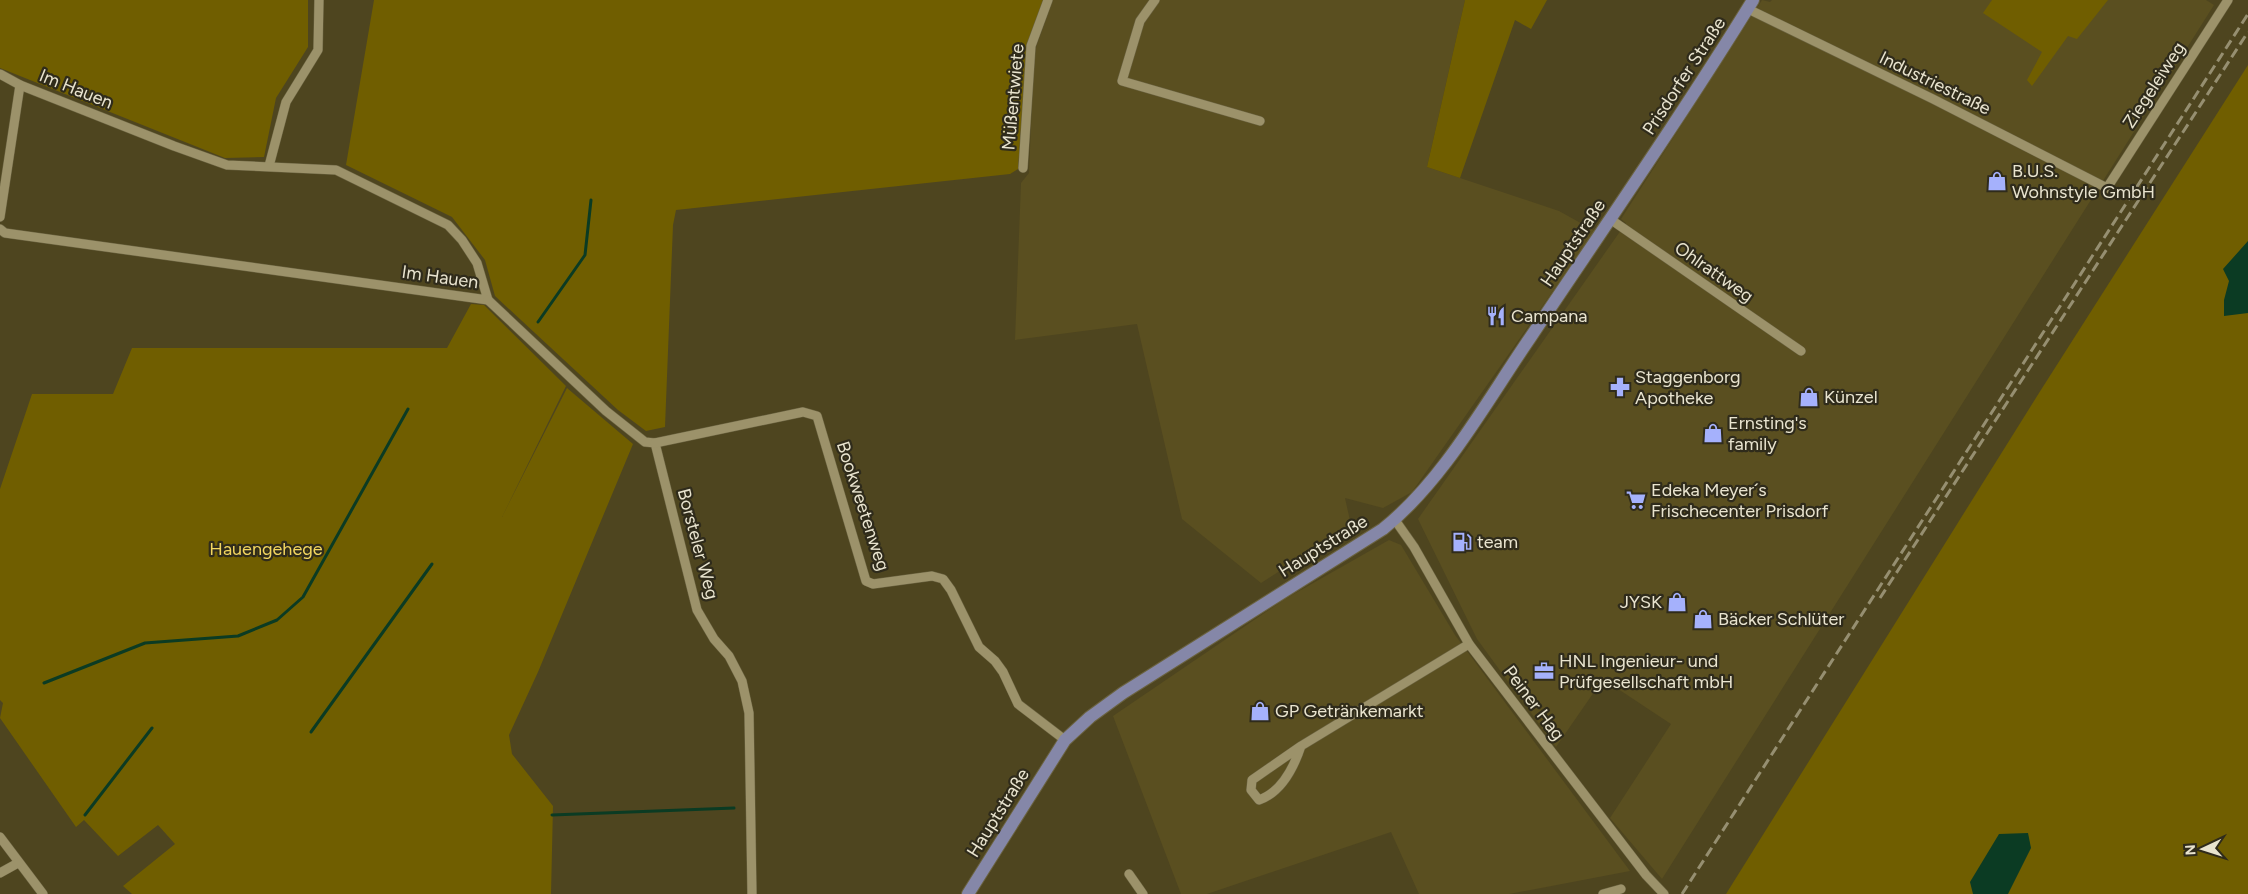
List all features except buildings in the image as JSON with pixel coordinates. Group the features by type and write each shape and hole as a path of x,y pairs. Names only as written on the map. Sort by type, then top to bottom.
{"main road":[{"name":"Prisdorfer Straße","path":"1643,170 1750,4"},
{"name":"Hauptstraße","path":"968,894 1065,740 1090,717 1123,693 1383,529 1417,498 1453,452 1643,170"}],"street":[{"path":"269,166 286,102 318,50 319,0"},
{"name":"Müßentwiete","path":"1023,168 1030,46 1048,0"},
{"path":"1155,0 1140,21 1122,80 1260,121"},
{"name":"Ziegeleiweg","path":"2106,188 2226,1"},
{"name":"Industriestraße","path":"1750,4 2106,188"},
{"name":"Im Hauen","path":"0,74 20,85 227,165 336,170 448,225 462,240 477,263 488,300 4,233 0,229"},
{"name":"Im Hauen","path":"0,217 20,85"},
{"name":"Ohlrattweg","path":"1610,219 1800,351"},
{"path":"488,300 606,411 646,442 655,442"},
{"name":"Bookweetenweg","path":"655,442 803,412 817,416 866,581 873,584 932,576 942,579 951,590 979,647 995,661 1003,672 1018,704 1065,740"},
{"name":"Borsteler Weg","path":"655,442 698,610 714,639 729,656 744,689 749,713 752,894"},
{"name":"Peiner Hag","path":"1395,520 1414,547 1468,644 1646,875 1664,894"},
{"path":"1301,746 1294,768 1269,796 1260,800 1251,790 1252,780 1301,746 1468,644"},
{"path":"0,838 43,894"},
{"path":"0,873 18,863"},
{"path":"1129,874 1143,894"},
{"path":"1603,894 1621,889"}],"shaded area":[{"path":"1053,0 1465,0 1427,167 1559,211 1595,231 1412,492 1383,508 1345,498 1351,525 1261,583 1182,519 1137,324 1015,340 1021,183 1029,173 1034,53"},
{"path":"1762,0 1770,2 1772,0 2206,0 2214,5 1662,879 1610,818 1671,724 1603,679 1556,747 1477,639 1418,519 1626,223 1621,219"},
{"path":"2248,241 2248,313 2224,316 2224,300 2229,281 2223,269"},
{"path":"1389,540 1401,545 1455,635 1630,871 1509,894 1419,894 1391,832 1207,894 1181,894 1113,716 1285,599"},
{"path":"2028,833 2031,848 2008,894 1973,894 1970,882 1999,834"}],"green space":[{"path":"0,0 308,0 308,47 276,98 264,157 225,158 0,68"},
{"path":"374,0 1045,0 1027,46 1018,169 1010,174 676,210 673,225 665,427 646,431 618,410 495,296 485,260 452,217 346,165"},
{"path":"1465,0 1547,0 1531,29 1515,20 1460,178 1427,167"},
{"path":"1992,0 2108,0 2077,39 2068,36 2032,86 2027,80 2042,52 1983,13"},
{"path":"2248,65 2248,894 1726,894 2039,393"},
{"name":"Hauengehege","path":"471,304 484,305 566,386 502,517 567,388 633,444 538,672 509,735 512,754 553,806 551,894 132,894 123,886 175,844 158,825 118,856 84,820 76,827 0,718 3,703 0,700 0,489 32,394 113,394 132,348 447,348"}],"waterway":[{"path":"538,322 585,255 591,200"},
{"path":"44,683 145,643 238,636 277,620 303,597 408,409"},
{"path":"311,732 432,564"},
{"path":"85,815 152,728"},
{"path":"552,815 734,808"}],"railway":[{"path":"1682,894 2248,14"},
{"path":"1880,598 2248,32"}],"place":[{"name":"B.U.S. Wohnstyle GmbH","path":"1997,181"},
{"name":"Campana","path":"1496,316"},
{"name":"Staggenborg Apotheke","path":"1620,387"},
{"name":"Künzel","path":"1809,397"},
{"name":"Ernsting's family","path":"1713,433"},
{"name":"Edeka Meyer´s Frischecenter Prisdorf","path":"1636,500"},
{"name":"team","path":"1462,542"},
{"name":"JYSK","path":"1677,602"},
{"name":"Bäcker Schlüter","path":"1703,619"},
{"name":"HNL Ingenieur- und Prüfgesellschaft mbH","path":"1544,671"},
{"name":"GP Getränkemarkt","path":"1260,711"}]}
